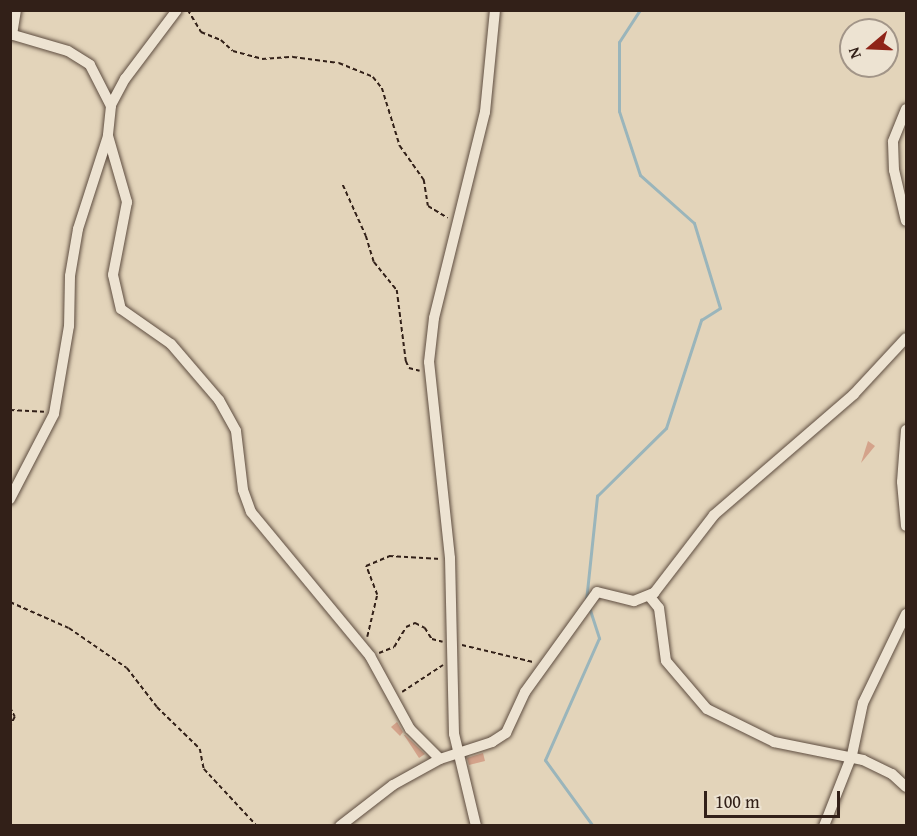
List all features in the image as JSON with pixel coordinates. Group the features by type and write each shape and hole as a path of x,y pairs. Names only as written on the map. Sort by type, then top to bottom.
{"street":[{"path":"16,10 11,35 68,51 90,65 111,106"},
{"path":"10,499 54,414 69,326 70,276 78,229 108,136 111,106 125,79 177,10"},
{"path":"476,825 457,752 450,664 450,558 430,372 434,318 484,112 495,10"},
{"path":"906,109 893,142 894,170 906,221"},
{"path":"108,136 127,202 113,275 121,309 134,321 171,344 219,400 236,431 243,490 251,512 368,653 410,729 440,759"},
{"path":"340,825 393,785 440,759 492,742 506,733 525,692 600,590 634,601 650,597 666,582 714,514 865,384 906,338"},
{"path":"906,430 902,491 906,526"},
{"path":"650,597 659,608 666,661 707,709 774,742 852,755 892,774 906,787"},
{"path":"824,825 852,755 863,703 906,615"}],"path":[{"path":"188,10 201,32 221,40 233,51 262,59 293,57 339,63 373,76 382,88 400,146 424,180 428,206 457,221"},
{"path":"343,185 366,236 374,262 399,295 407,365 430,372"},
{"path":"10,410 54,414"},
{"path":"450,558 414,561 389,556 366,566 377,595 368,653 394,647 406,627 416,623 425,628 432,639 545,666"},
{"path":"10,602 69,628 127,668 157,708 200,749 204,769 257,825"},
{"path":"392,700 430,671 450,664"},
{"path":"10,707 15,717 10,727"}],"building":[{"path":"868,441 875,446 861,463"},
{"path":"397,722 403,732 400,736 391,727"},
{"path":"405,735 425,754 419,758"},
{"path":"483,753 485,761 469,765 467,758"}],"waterway":[{"path":"586,601 597,496 666,428 701,320 720,308 694,223 640,175 619,111 619,42 640,10"},
{"path":"589,607 599,638 545,760 593,826"}]}
